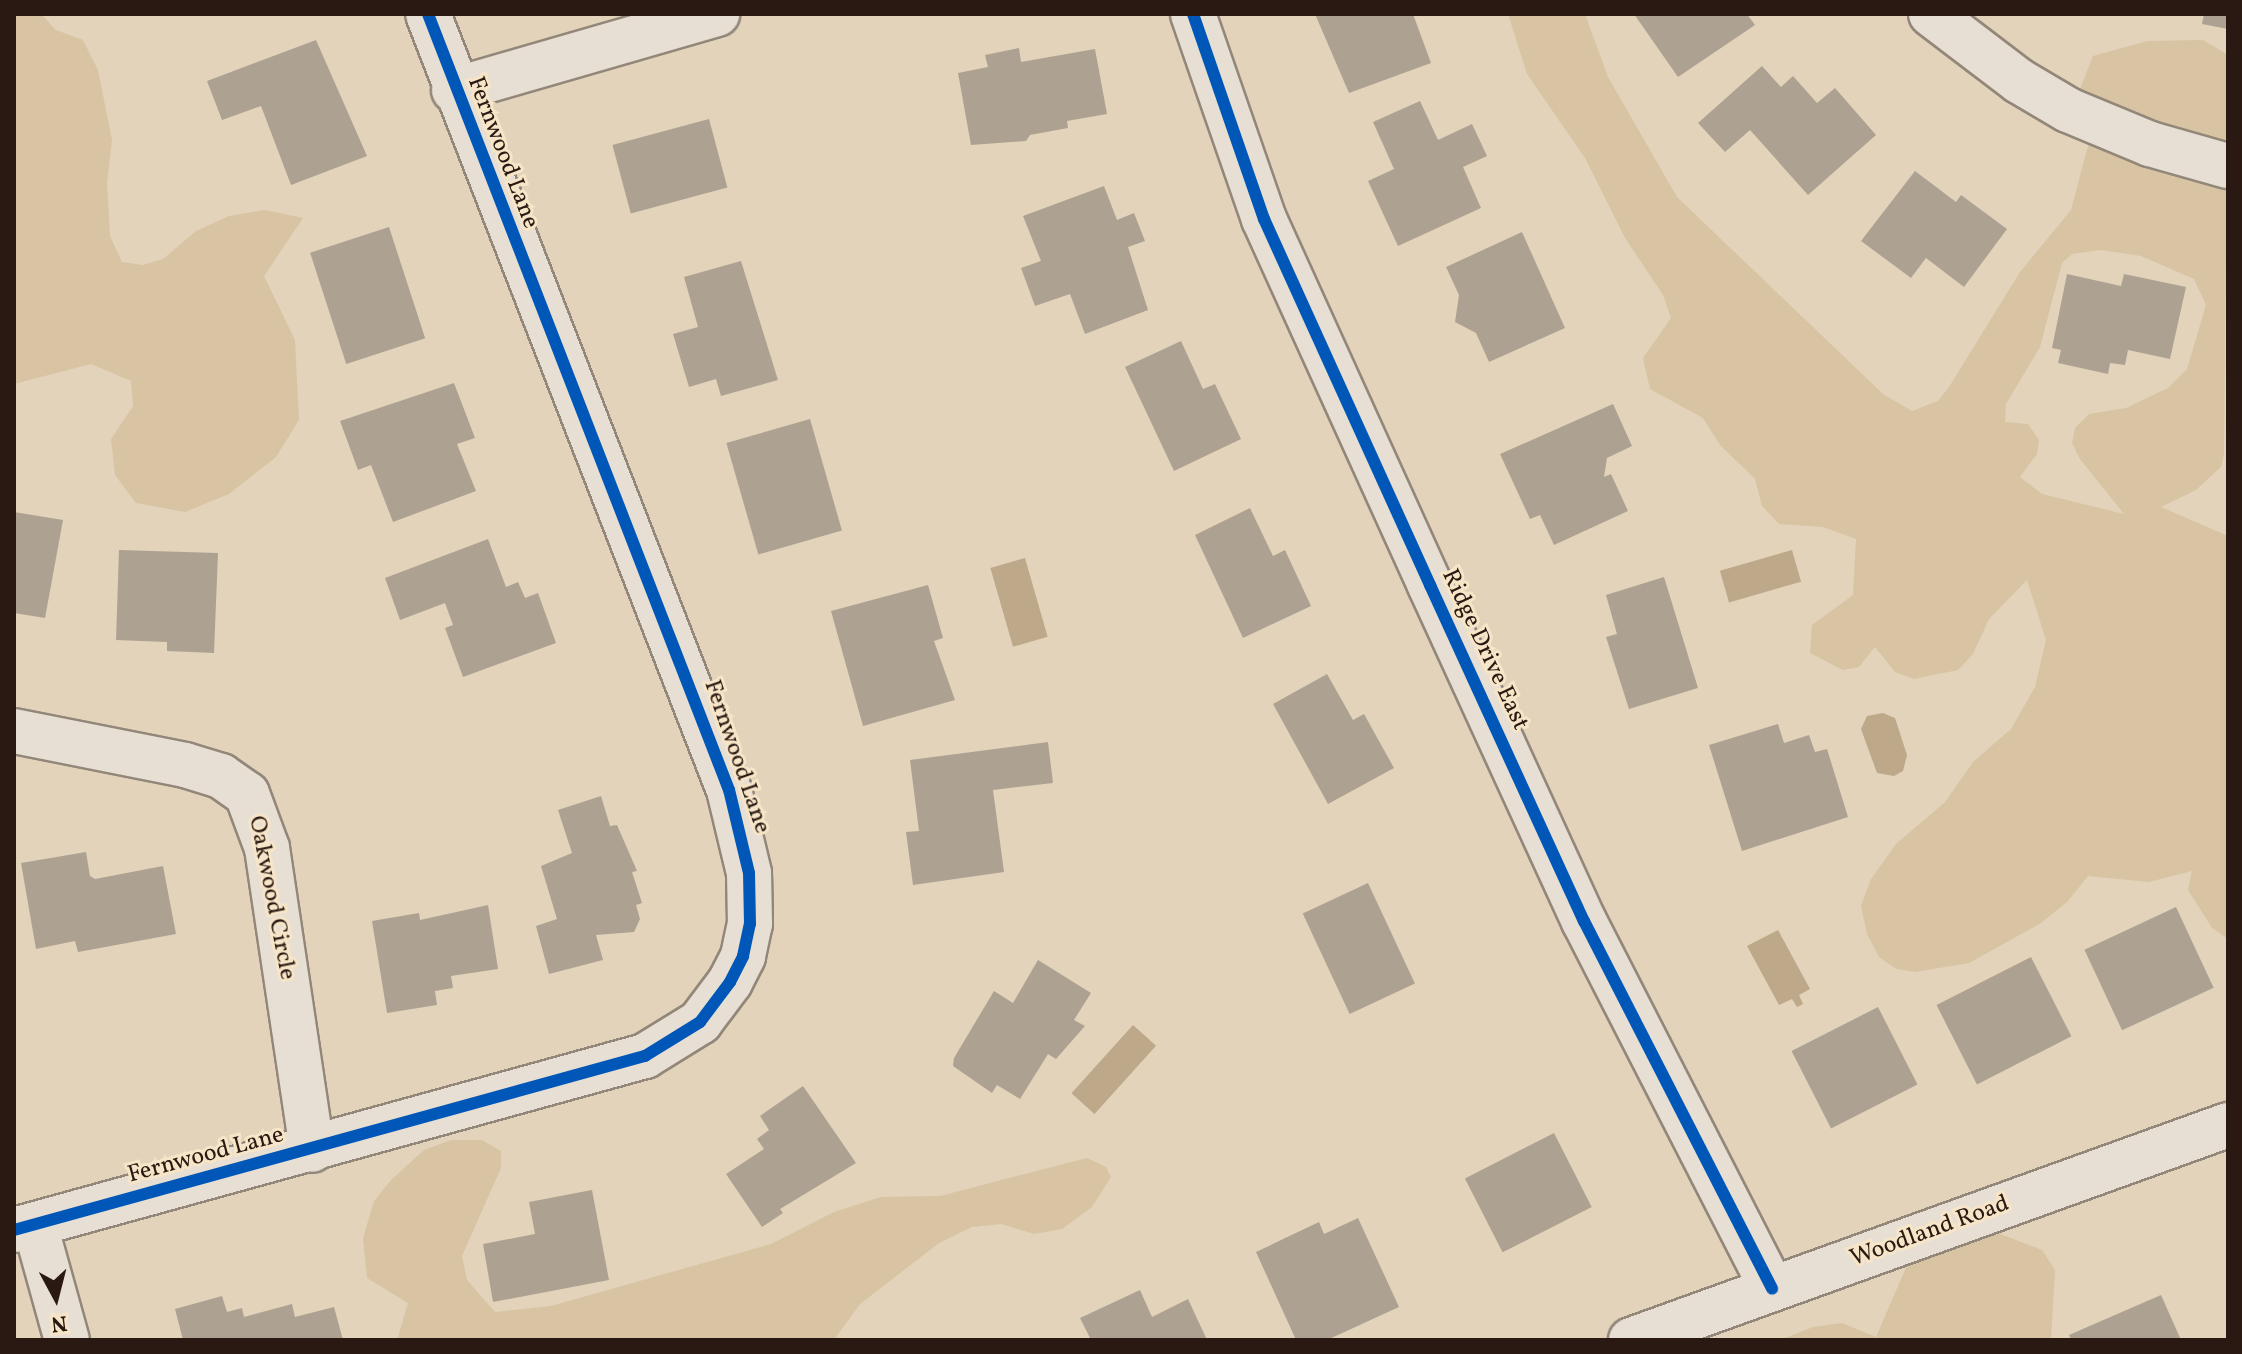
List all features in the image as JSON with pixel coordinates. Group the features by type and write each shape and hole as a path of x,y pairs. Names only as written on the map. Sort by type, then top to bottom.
{"street":[{"name":"Fernwood Lane","path":"24,1228 611,1067 669,1044 700,1022 730,982 750,924 744,837 729,790 454,90 428,14"},
{"path":"454,90 717,14"},
{"name":"Ridge Drive East","path":"1193,14 1264,219 1392,501 1590,934 1772,1289"},
{"path":"1931,14 2019,81 2068,110 2150,144 2228,166"},
{"name":"Oakwood Circle","path":"14,731 185,765 221,776 247,794 267,848 312,1150"},
{"name":"Woodland Road","path":"1631,1340 2228,1125"},
{"path":"24,1228 67,1340"}],"shaded area":[{"path":"14,14 41,14 56,30 83,40 98,70 112,140 107,183 110,236 122,262 143,265 163,259 196,231 229,216 265,210 303,218 264,276 295,340 299,420 276,457 229,494 185,512 136,503 115,475 111,439 133,406 131,381 91,364 14,384"},
{"path":"1508,14 1585,14 1608,77 1677,197 1883,394 1912,411 1938,401 2020,272 2071,210 2089,142 2080,89 2093,56 2147,41 2203,40 2228,55 2224,454 2221,467 2196,490 2161,507 2228,536 2228,939 2212,928 2188,890 2192,871 2149,882 2088,876 2068,901 2041,923 1969,963 1915,972 1896,969 1879,957 1867,934 1861,906 1871,879 1896,844 1945,802 1973,762 2011,729 2035,687 2046,640 2027,580 1989,619 1973,654 1958,670 1914,679 1895,672 1875,647 1859,667 1843,670 1810,653 1812,625 1853,595 1856,539 1823,527 1779,524 1762,506 1755,479 1720,445 1703,418 1650,389 1643,358 1671,318 1663,295 1625,238 1585,158 1527,74","holes":["2101,250 2141,256 2194,279 2206,305 2187,369 2168,388 2126,408 2089,414 2075,428 2072,443 2080,459 2124,514 2042,494 2020,477 2037,454 2039,440 2028,424 2005,422 2006,404 2040,347 2062,263 2072,254"]},
{"path":"1792,550 1801,582 1729,602 1720,571"},
{"path":"1025,558 1048,637 1013,647 990,568"},
{"path":"1883,713 1895,718 1907,755 1903,771 1894,776 1877,773 1861,729 1867,716"},
{"path":"1778,930 1810,989 1799,995 1803,1004 1797,1007 1792,999 1779,1005 1747,946"},
{"path":"1133,1025 1156,1046 1094,1114 1071,1093"},
{"path":"451,1140 482,1140 501,1151 501,1168 462,1256 467,1280 495,1312 551,1306 771,1244 834,1212 881,1197 940,1196 1087,1158 1106,1167 1111,1177 1092,1207 1062,1229 1034,1234 1001,1224 972,1227 939,1243 860,1304 834,1340 397,1340 408,1303 367,1278 363,1238 374,1201 392,1179 424,1150"},
{"path":"1993,1231 2042,1250 2055,1270 2051,1340 1780,1340 1813,1327 1842,1323 1876,1337 1908,1263"}],"building":[{"path":"1315,14 1413,14 1431,63 1349,93"},
{"path":"1634,14 1747,14 1755,25 1678,77"},
{"path":"2204,14 2228,14 2228,29 2202,24"},
{"path":"316,40 367,156 291,185 261,106 222,120 207,81"},
{"path":"1019,48 1021,62 1095,49 1107,114 1067,121 1068,128 1030,135 1026,141 971,145 958,73 988,67 985,55"},
{"path":"1762,66 1781,87 1793,76 1817,103 1835,88 1876,135 1808,195 1750,130 1725,152 1698,123"},
{"path":"1420,101 1438,140 1472,124 1487,156 1463,167 1481,208 1398,246 1368,181 1394,169 1373,122"},
{"path":"709,119 727,188 631,213 612,145"},
{"path":"1915,171 1956,202 1961,195 2007,229 1964,287 1926,258 1911,278 1861,241"},
{"path":"1104,186 1117,220 1134,213 1145,241 1128,247 1148,310 1085,334 1070,294 1035,306 1021,268 1041,261 1023,216"},
{"path":"389,227 425,338 346,364 310,253"},
{"path":"1522,232 1565,328 1489,362 1476,333 1455,322 1459,295 1446,267"},
{"path":"741,261 778,380 721,396 716,379 689,387 673,334 698,327 684,277"},
{"path":"2067,274 2121,286 2124,274 2186,287 2170,359 2128,350 2125,365 2110,363 2108,374 2058,363 2061,350 2052,348"},
{"path":"1181,341 1203,389 1215,384 1241,439 1174,471 1125,367"},
{"path":"454,383 475,438 457,444 476,491 393,522 371,465 358,470 340,421"},
{"path":"1613,404 1632,446 1607,458 1604,477 1611,474 1628,511 1554,545 1540,515 1530,519 1500,454"},
{"path":"810,419 842,531 758,554 726,443"},
{"path":"1250,508 1273,556 1285,550 1311,606 1243,638 1195,535"},
{"path":"14,512 63,520 45,618 14,613"},
{"path":"488,539 506,587 518,582 525,598 538,593 556,643 463,677 445,628 453,625 445,603 400,620 385,578"},
{"path":"119,550 218,553 214,653 167,651 167,642 116,640"},
{"path":"1664,577 1698,688 1629,709 1606,637 1617,634 1606,595"},
{"path":"928,585 943,638 934,641 955,700 863,726 831,611"},
{"path":"1327,674 1353,720 1364,714 1394,768 1328,804 1273,704"},
{"path":"1778,724 1784,743 1809,735 1815,752 1827,749 1848,817 1742,851 1709,745"},
{"path":"1048,742 1053,783 993,790 1004,872 913,885 906,832 919,831 910,760"},
{"path":"601,796 610,826 617,825 637,871 632,872 642,903 636,905 640,919 634,932 596,935 603,960 549,974 536,926 557,919 541,866 572,853 558,810"},
{"path":"86,852 90,876 95,879 163,866 176,934 78,952 75,941 36,949 21,863"},
{"path":"1368,883 1415,984 1350,1014 1303,913"},
{"path":"488,905 498,969 451,976 453,988 435,991 437,1005 387,1013 372,921 419,913 420,920"},
{"path":"2176,907 2214,988 2122,1030 2084,950"},
{"path":"2031,957 2071,1036 1977,1084 1937,1005"},
{"path":"1038,960 1091,993 1074,1020 1085,1026 1056,1059 1048,1054 1020,1099 997,1085 992,1093 953,1066 954,1058 994,991 1013,1003"},
{"path":"1878,1007 1917,1085 1831,1129 1792,1051"},
{"path":"803,1086 856,1163 780,1209 783,1213 762,1227 726,1174 764,1149 757,1139 769,1130 760,1116"},
{"path":"1554,1133 1592,1207 1503,1252 1465,1178"},
{"path":"592,1190 609,1280 493,1302 483,1244 535,1234 529,1202"},
{"path":"1358,1218 1399,1307 1327,1340 1296,1340 1256,1252 1319,1222 1324,1234"},
{"path":"1140,1290 1152,1317 1188,1299 1207,1340 1091,1340 1080,1318"},
{"path":"2161,1295 2181,1340 2071,1340 2069,1335"},
{"path":"222,1296 227,1312 242,1308 244,1317 292,1304 295,1317 334,1307 343,1340 183,1340 175,1309"}],"cycle path":[{"path":"14,1230 645,1056 700,1022 730,982 743,956 750,924 749,873 729,790 428,14"},
{"path":"1193,14 1264,219 1430,585 1584,921 1772,1289"}]}
